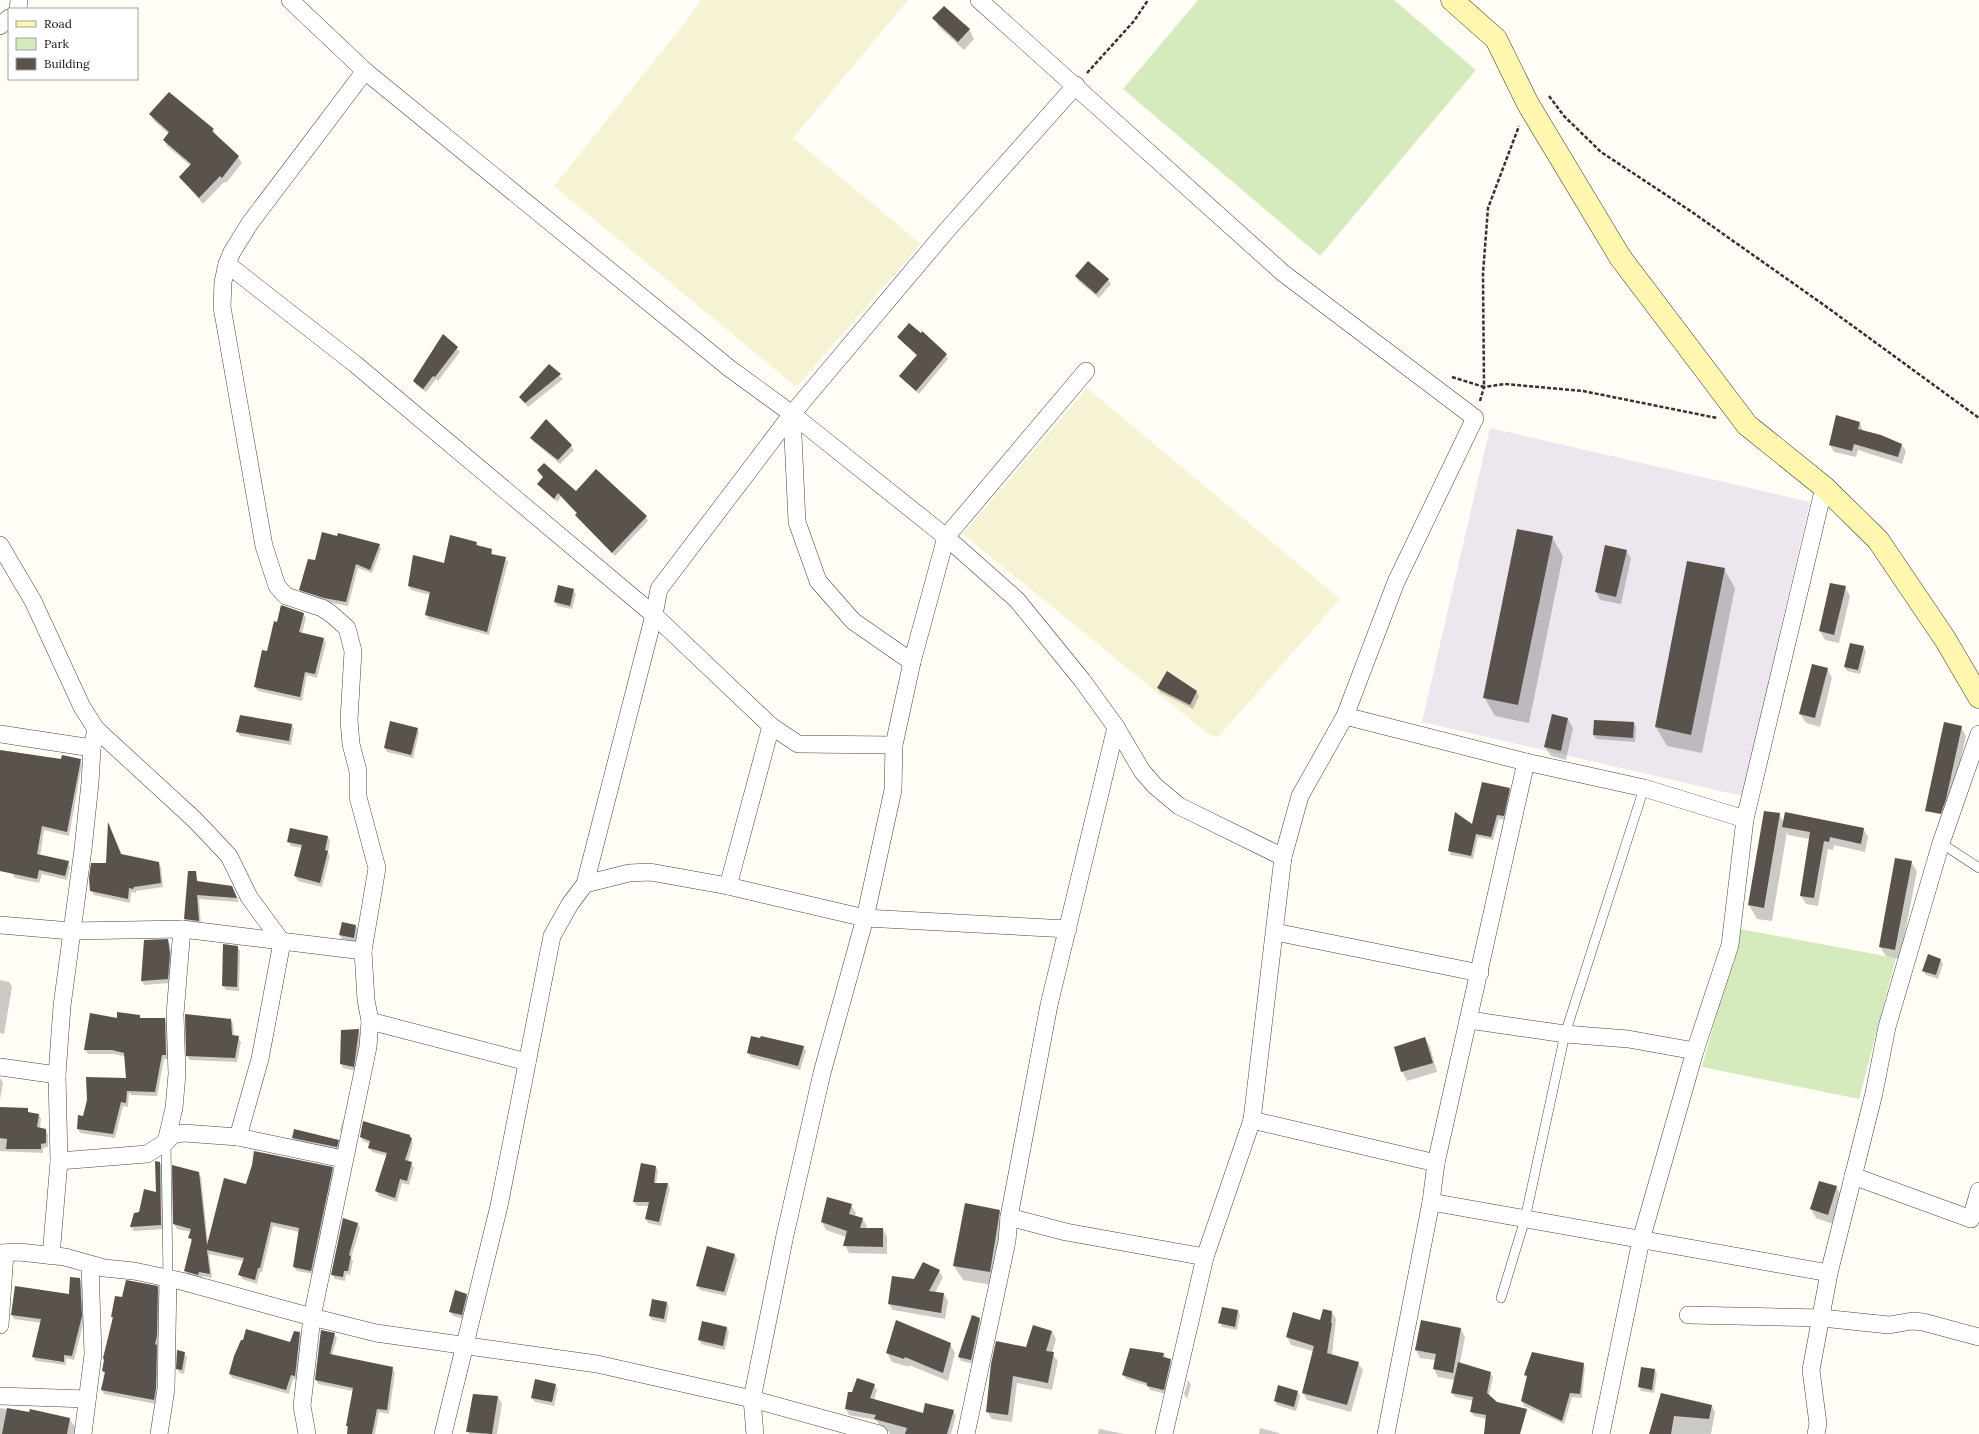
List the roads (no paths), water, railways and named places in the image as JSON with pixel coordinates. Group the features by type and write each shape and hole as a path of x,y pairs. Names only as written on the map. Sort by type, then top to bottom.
{"street":[{"path":"290,0 365,72 729,368 792,414 946,537 1017,600 1082,680 1116,727 1142,771 1155,786 1179,806 1283,857"},
{"path":"978,0 1076,85 1283,273 1475,418 1396,582 1345,716 1300,796 1283,857 1276,932 1252,1120 1205,1257 1164,1434"},
{"path":"1452,0 1496,39 1528,104 1620,257 1747,425 1824,487 1878,540 1945,639 1979,697"},
{"path":"0,26 8,19"},
{"path":"307,1434 302,1406 312,1317 368,1047 370,1021 366,1000 363,951 377,868 358,797 358,770 351,744 349,720 353,651 347,628 322,608 286,596 276,586 264,546 222,307 223,282 226,264 250,224 365,72"},
{"path":"443,1434 499,1206 552,936 570,904 585,884 654,615 659,589 792,414 947,230 1076,85"},
{"path":"226,264 355,364 654,615 771,726 798,744 894,745"},
{"path":"755,1434 752,1399 785,1235 822,1073 865,918 893,790 894,745 912,662 946,537 1086,371"},
{"path":"792,414 797,522 818,581 853,621 912,662"},
{"path":"1601,1434 1641,1240 1695,1051 1730,945 1745,819 1824,487"},
{"path":"0,545 33,601 82,707 96,729 195,820 229,856 249,897 282,942 260,1059 238,1138"},
{"path":"1345,716 1526,762 1644,788 1745,819"},
{"path":"728,886 771,726"},
{"path":"966,1434 1007,1241 1009,1217 1049,1005 1116,727"},
{"path":"51,1256 59,1161 57,1075 62,1006 84,842 92,748 96,729"},
{"path":"0,734 92,748"},
{"path":"1816,1434 1818,1424 1811,1370 1822,1318 1829,1273 1874,1094 1886,1027 1941,843 1979,734"},
{"path":"1386,1434 1431,1202 1436,1163 1480,973 1526,762"},
{"path":"585,884 629,873 650,872 728,886 865,918 1068,929"},
{"path":"0,925 71,931 182,929 363,951"},
{"path":"166,1142 174,1108 177,1074 175,1014 182,929"},
{"path":"1276,932 1480,973"},
{"path":"1469,1020 1565,1034 1628,1038 1695,1051"},
{"path":"370,1021 527,1062"},
{"path":"0,1067 57,1075"},
{"path":"1252,1120 1436,1163"},
{"path":"59,1161 147,1154 166,1142 173,1135 184,1133 238,1138 344,1159"},
{"path":"1853,1176 1975,1220 1979,1191"},
{"path":"1431,1202 1829,1273"},
{"path":"1009,1217 1066,1232 1205,1257"},
{"path":"0,1325 2,1253 19,1252 65,1257 90,1265 168,1279 376,1333 597,1364 752,1399 879,1434"},
{"path":"83,1434 93,1354 90,1265"},
{"path":"159,1434 166,1389 168,1279"},
{"path":"1688,1315 1822,1318 1889,1325 1912,1321 1923,1322 1979,1337"},
{"path":"0,1396 87,1399"}],"lane":[{"path":"1501,1298 1525,1219 1565,1034 1644,788"},
{"path":"1941,843 1979,868"},
{"path":"166,1142 168,1279"}]}
